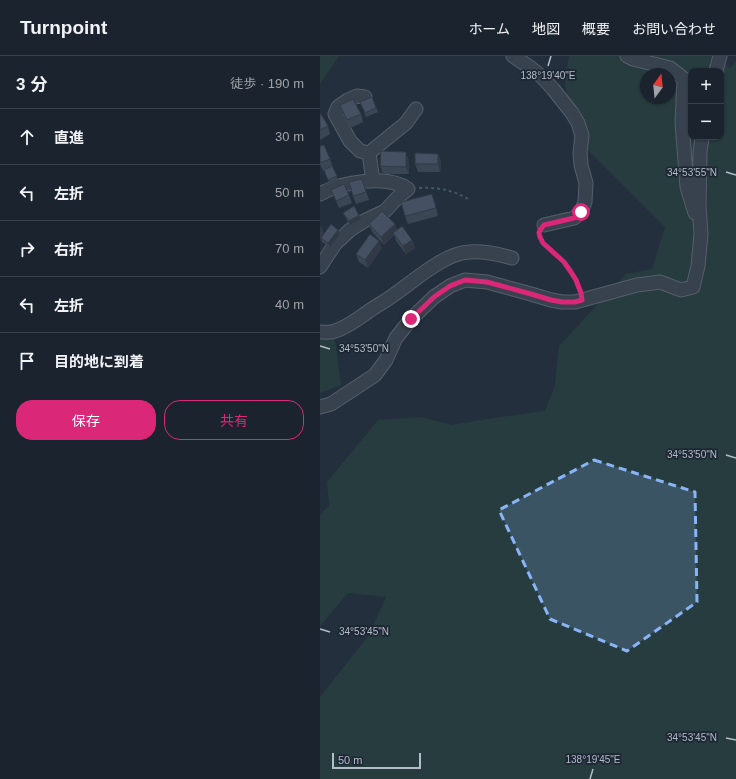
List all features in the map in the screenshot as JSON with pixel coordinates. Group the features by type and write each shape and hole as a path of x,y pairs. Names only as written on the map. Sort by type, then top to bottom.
{"street":[{"path":"512,56 531,68 553,89 578,123 582,135 580,153 581,165 586,183 585,202 581,212 574,218 544,225"},
{"path":"627,56 632,60 670,68 684,79 682,123 687,187 701,234"},
{"path":"717,68 720,56"},
{"path":"365,97 357,96 348,100 338,107 335,114 350,141 360,151 369,153"},
{"path":"369,153 406,123 416,109"},
{"path":"320,407 331,404 375,375 386,360 396,338 411,319 434,297 450,286 465,280 487,282 562,302 575,302 637,285 660,282 681,290 693,287 698,266 701,234 699,205 702,140"},
{"path":"369,153 373,181"},
{"path":"320,194 346,184 373,181 386,182 403,186 408,189 385,211 364,221 350,230 335,244 320,267"},
{"path":"320,332 334,332 355,322 449,257 468,252 483,252 512,258"}],"path":[{"path":"408,189 426,187 444,189 470,200"},
{"path":"544,225 540,230 540,237 543,243 564,262 576,280 582,300"}],"highlighted area":[{"path":"594,460 695,492 697,602 627,651 550,619 499,510"}],"green space":[{"path":"320,56 339,56 320,84"},
{"path":"569,56 712,56 730,68 736,62 736,779 320,779 320,697 369,635 386,597 348,593 320,626 320,515 329,505 327,482 378,420 422,417 452,425 545,411 555,385 559,346 626,274 652,269 665,227 573,137 565,81"},
{"path":"320,331 334,332 341,385 320,393"}],"building":[{"path":"372,97 376,108 365,113 360,102"},
{"path":"353,99 361,114 347,120 340,105"},
{"path":"320,114 328,126 320,130"},
{"path":"324,145 330,159 320,163 320,146"},
{"path":"381,151 406,152 406,167 380,166"},
{"path":"415,153 438,154 438,164 415,164"},
{"path":"332,166 337,176 328,180 324,170"},
{"path":"362,179 366,192 353,196 349,182"},
{"path":"344,184 349,195 336,201 331,190"},
{"path":"432,194 436,208 405,216 401,202"},
{"path":"354,206 359,215 349,221 343,213"},
{"path":"382,211 395,224 381,237 369,224"},
{"path":"331,224 338,230 328,243 321,238"},
{"path":"402,226 412,240 403,246 393,233"},
{"path":"370,234 379,241 365,260 356,254"}],"route":[{"path":"411,319 434,297 450,286 465,280 487,282 562,302 575,302 582,300 576,280 571,272 564,262 543,243 539,233 544,225 574,218 581,212"}]}
